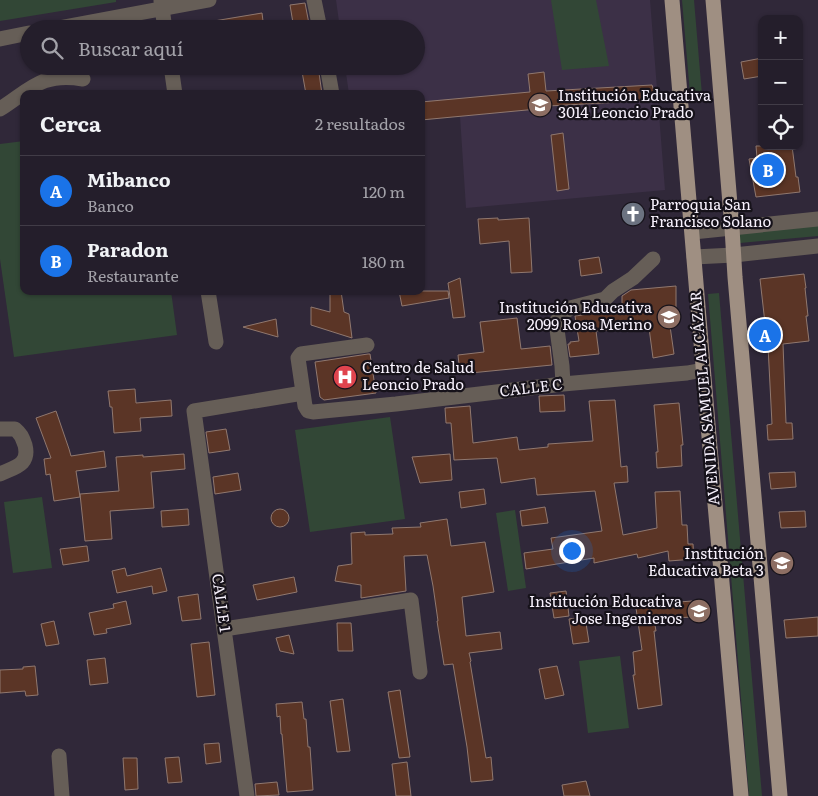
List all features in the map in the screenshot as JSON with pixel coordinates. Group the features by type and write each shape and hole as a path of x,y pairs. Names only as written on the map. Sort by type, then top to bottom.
{"main road":[{"name":"AVENIDA SAMUEL ALCÁZAR","path":"672,0 741,796"},
{"path":"713,0 780,796"}],"street":[{"path":"92,20 162,4 209,0"},
{"path":"314,0 318,20"},
{"path":"162,4 164,20"},
{"path":"0,38 20,35"},
{"path":"173,75 175,90"},
{"path":"329,75 331,90"},
{"path":"29,90 41,82 53,78 70,77 82,79"},
{"path":"0,109 20,96"},
{"path":"693,232 818,218"},
{"path":"694,257 734,255 818,246"},
{"path":"563,384 556,322 561,315 570,308 605,299 613,291 633,278 653,259"},
{"path":"209,295 216,342"},
{"path":"303,393 298,358 301,354 367,345"},
{"name":"CALLE C","path":"303,393 305,406 308,411 313,412 703,370"},
{"name":"CALLE 1","path":"247,796 194,411 303,393"},
{"path":"0,429 15,429 22,434 27,452 25,460 19,466 0,474"},
{"path":"224,629 410,600 420,672"},
{"path":"59,756 62,796"}],"shaded area":[{"name":"Institución Educativa 3014 Leoncio Prado","path":"336,0 650,0 665,190 466,208 460,116 425,120 425,90 348,90 346,75 425,75 425,20 339,20"}],"green space":[{"path":"0,0 116,0 116,2 0,21"},
{"path":"551,0 596,0 609,66 562,70"},
{"path":"682,0 694,0 702,95 690,94"},
{"path":"20,142 20,295 172,295 177,335 14,357 0,259 0,144"},
{"path":"818,224 818,236 740,243 739,231"},
{"path":"719,293 762,796 749,796 708,294"},
{"path":"390,417 405,519 310,532 295,430"},
{"path":"42,497 52,568 13,573 4,502"},
{"path":"515,510 526,588 508,591 496,513"},
{"path":"620,656 629,728 588,733 579,661"}],"building":[{"path":"305,3 308,20 292,20 290,5"},
{"path":"262,13 263,20 220,20"},
{"path":"758,59 758,77 744,79 741,62"},
{"path":"544,72 546,91 652,85 657,100 548,106 548,108 425,120 425,102 530,92 528,74"},
{"path":"303,75 319,75 321,90 305,90"},
{"path":"563,133 569,189 557,191 551,135"},
{"path":"756,146 758,146 758,150 793,150 800,192 756,197 749,159 757,158"},
{"path":"498,218 498,220 529,218 532,272 511,273 509,241 480,244 478,219"},
{"path":"599,257 602,273 581,276 579,260"},
{"path":"804,274 809,341 783,344 786,423 792,423 793,439 768,440 767,425 772,424 768,346 765,347 763,332 766,332 760,279"},
{"path":"460,278 465,317 453,318 448,283"},
{"path":"676,286 676,326 670,326 674,354 653,358 649,328 596,331 599,354 570,357 568,344 579,341 575,316 622,309 622,296 631,290"},
{"path":"425,291 448,291 449,298 402,306 400,295 425,295"},
{"path":"330,295 342,295 344,312 349,314 352,338 311,325 311,307 330,312"},
{"path":"517,318 521,349 550,346 552,365 460,374 458,355 484,352 480,322"},
{"path":"276,319 278,337 243,327"},
{"name":"Centro de Salud Leoncio Prado","path":"370,354 376,393 324,400 320,397 315,362"},
{"path":"135,389 136,403 171,400 172,416 140,418 141,431 114,433 112,407 110,407 108,391"},
{"path":"564,395 565,411 540,412 539,396"},
{"path":"615,400 621,467 627,466 628,482 614,483 623,535 657,528 655,492 680,491 682,525 687,525 688,544 693,544 694,559 669,561 668,551 638,558 637,554 594,563 594,558 526,569 524,553 553,549 551,538 602,531 595,491 537,495 535,478 501,483 497,458 454,460 451,423 446,423 445,408 470,406 473,443 517,437 519,450 548,447 548,444 593,441 589,401"},
{"path":"679,403 683,445 681,445 682,466 657,468 656,452 658,452 654,405"},
{"path":"56,411 71,456 104,451 106,467 76,471 80,497 54,501 50,474 46,475 44,459 51,458 36,418"},
{"path":"226,429 230,450 209,453 206,432"},
{"path":"184,454 185,469 151,472 154,508 110,511 112,539 85,541 80,494 119,491 116,457"},
{"path":"450,454 452,480 420,483 412,457"},
{"path":"795,472 796,487 771,489 769,473"},
{"path":"238,473 241,490 215,494 213,477"},
{"path":"484,489 486,504 461,508 459,492"},
{"path":"545,507 548,523 522,526 520,511"},
{"path":"188,509 189,525 162,527 161,511"},
{"path":"280,509 286,512 289,518 286,524 280,527 274,524 271,518 274,512"},
{"path":"805,511 806,527 781,528 779,512"},
{"path":"447,519 451,546 485,542 494,592 462,597 466,636 500,632 502,649 469,653 486,758 491,757 493,780 471,782 453,664 444,665 427,555 404,556 406,591 361,598 361,585 335,581 338,566 352,564 351,533 365,532 365,535 393,534 392,528 421,527 420,523"},
{"path":"87,546 89,561 63,565 60,549"},
{"path":"125,568 127,576 161,568 167,591 153,594 152,586 117,593 112,571"},
{"path":"294,577 297,592 257,600 253,585"},
{"path":"566,591 569,616 554,618 550,593"},
{"path":"198,594 201,619 182,621 178,597"},
{"path":"126,601 131,624 106,629 107,633 94,635 89,613 114,608 113,604"},
{"path":"692,601 692,617 654,619 662,705 638,709 633,675 635,675 633,652 642,650 636,608"},
{"path":"585,617 589,642 573,644 569,619"},
{"path":"818,617 818,636 786,638 784,620"},
{"path":"54,621 59,644 46,646 41,624"},
{"path":"337,623 351,623 353,651 338,651"},
{"path":"289,635 294,654 280,651 276,638"},
{"path":"209,642 215,695 197,697 191,644"},
{"path":"105,658 108,683 90,685 87,660"},
{"path":"35,666 38,695 26,696 25,691 0,693 0,670 23,669 23,667"},
{"path":"557,666 564,695 545,699 539,669"},
{"path":"400,690 410,757 399,758 388,692"},
{"path":"343,699 350,751 337,752 330,701"},
{"path":"302,702 304,719 306,719 308,747 310,747 313,790 287,792 280,716 277,717 276,704"},
{"path":"219,743 221,762 206,764 204,744"},
{"path":"179,757 182,782 168,783 165,758"},
{"path":"123,758 137,758 138,789 125,790"},
{"path":"407,762 411,796 396,796 392,764"},
{"path":"586,781 590,796 564,796 562,785"},
{"path":"277,782 279,795 256,796 255,784"}],"place":[{"name":"Institución Educativa 3014 Leoncio Prado","path":"540,105"},
{"name":"Paradon","path":"768,170"},
{"name":"Parroquia San Francisco Solano","path":"633,214"},
{"name":"Institución Educativa 2099 Rosa Merino","path":"669,317"},
{"name":"Mibanco","path":"765,335"},
{"name":"Centro de Salud Leoncio Prado","path":"345,377"},
{"name":"Institución Educativa Beta 3","path":"782,563"},
{"name":"Institución Educativa Jose Ingenieros","path":"699,611"}]}
